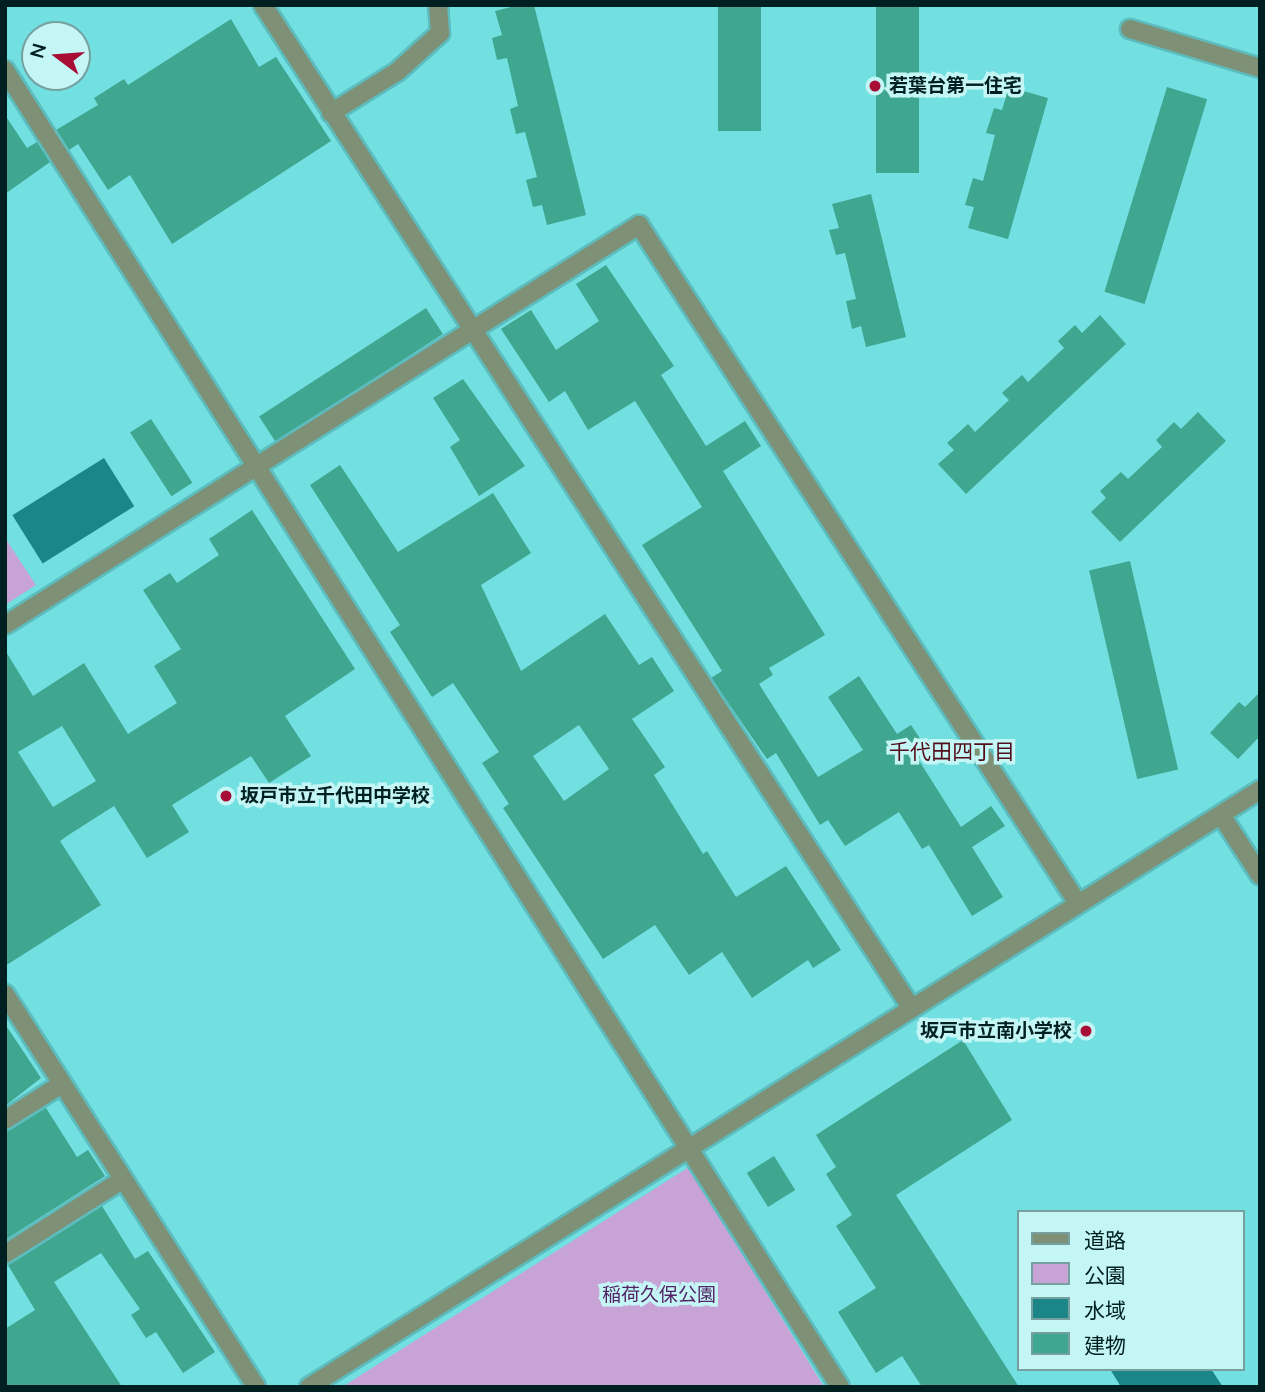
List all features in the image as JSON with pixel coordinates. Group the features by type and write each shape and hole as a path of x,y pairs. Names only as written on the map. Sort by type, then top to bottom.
{"street":[{"path":"263,5 912,1009"},
{"path":"331,113 398,71 440,33 438,5"},
{"path":"1130,29 1260,68"},
{"path":"5,70 694,1149 840,1387"},
{"path":"5,625 639,225 1077,902"},
{"path":"309,1387 694,1149 1077,902 1260,790"},
{"path":"1221,815 1260,875"},
{"path":"6,996 256,1387"},
{"path":"5,1120 62,1084"},
{"path":"5,1254 122,1180"}],"green space":[{"path":"5,538 36,585 5,605"},
{"name":"稲荷久保公園","path":"689,1167 824,1387 342,1387"}],"water":[{"path":"104,458 134,506 43,564 12,515"},
{"path":"1111,1371 1212,1371 1223,1387 1121,1387"}],"building":[{"path":"519,5 534,5 586,215 547,225 542,205 533,207 526,180 537,177 525,132 516,134 510,109 518,106 507,58 497,60 492,38 502,35 495,11"},
{"path":"718,5 761,5 761,131 718,131"},
{"path":"876,5 919,5 919,173 876,173"},
{"path":"231,19 259,67 276,57 331,141 172,244 130,175 108,190 78,144 69,150 56,130 98,105 94,98 124,79 128,85"},
{"path":"1009,87 1048,98 1008,239 968,228 974,207 965,205 973,178 983,181 995,135 986,133 994,108 1002,110"},
{"path":"1167,87 1207,99 1145,304 1104,292"},
{"path":"5,115 27,148 37,142 50,162 5,194"},
{"path":"871,194 906,337 866,347 861,326 852,329 846,301 856,299 845,253 836,255 829,230 839,228 832,204"},
{"path":"606,265 674,366 661,375 706,446 745,421 761,446 723,471 825,635 769,668 773,675 759,684 818,777 863,750 828,697 859,676 897,734 911,725 929,752 918,759 961,827 991,806 1005,826 972,847 1003,897 972,916 929,845 922,849 899,812 845,846 828,820 820,825 776,753 767,759 711,678 722,671 642,545 702,507 635,401 588,430 565,391 549,402 501,329 531,310 556,350 599,321 576,284"},
{"path":"426,308 443,334 276,442 259,416"},
{"path":"1100,315 1126,344 966,494 938,464 954,450 947,443 968,424 975,432 1009,400 1002,393 1022,375 1028,382 1064,348 1058,341 1075,325 1082,333"},
{"path":"463,379 525,466 479,496 450,447 460,440 433,398"},
{"path":"1198,412 1226,441 1120,542 1091,512 1106,498 1100,491 1121,472 1128,479 1162,447 1156,440 1174,422 1181,429"},
{"path":"151,419 192,483 171,496 130,433"},
{"path":"340,465 398,552 493,493 531,553 481,585 521,671 605,614 639,665 652,657 674,691 632,719 665,767 654,775 703,854 707,851 736,897 786,866 841,950 813,968 808,960 752,998 722,952 689,975 655,925 603,959 503,808 509,804 482,763 499,752 453,683 432,697 390,632 400,625 310,485","holes":["579,725 609,769 564,801 533,756"]},
{"path":"252,510 355,669 285,716 311,756 269,783 251,756 172,805 189,832 147,858 114,806 60,841 101,905 5,966 5,650 33,696 84,663 128,734 177,703 154,666 181,649 143,590 170,573 177,583 219,555 209,539","holes":["62,726 96,781 53,807 18,752"]},
{"path":"1130,561 1178,770 1137,779 1089,570"},
{"path":"1260,692 1260,736 1238,759 1210,733 1239,702 1245,707"},
{"path":"5,1024 41,1078 5,1106"},
{"path":"963,1040 1012,1120 896,1195 1019,1387 922,1387 902,1356 876,1373 838,1312 876,1288 836,1226 852,1215 826,1174 836,1167 816,1135"},
{"path":"46,1108 77,1157 88,1150 105,1176 5,1240 5,1131"},
{"path":"774,1156 795,1190 768,1207 747,1173"},
{"path":"102,1206 135,1259 148,1251 215,1352 183,1373 156,1332 146,1338 131,1315 140,1309 101,1253 54,1282 122,1387 5,1387 5,1329 35,1310 8,1265"}],"place":[{"name":"若葉台第一住宅","path":"875,86"},
{"name":"坂戸市立千代田中学校","path":"226,796"},
{"name":"坂戸市立南小学校","path":"1086,1031"}],"district":[{"name":"千代田四丁目","path":"952,751"}]}
